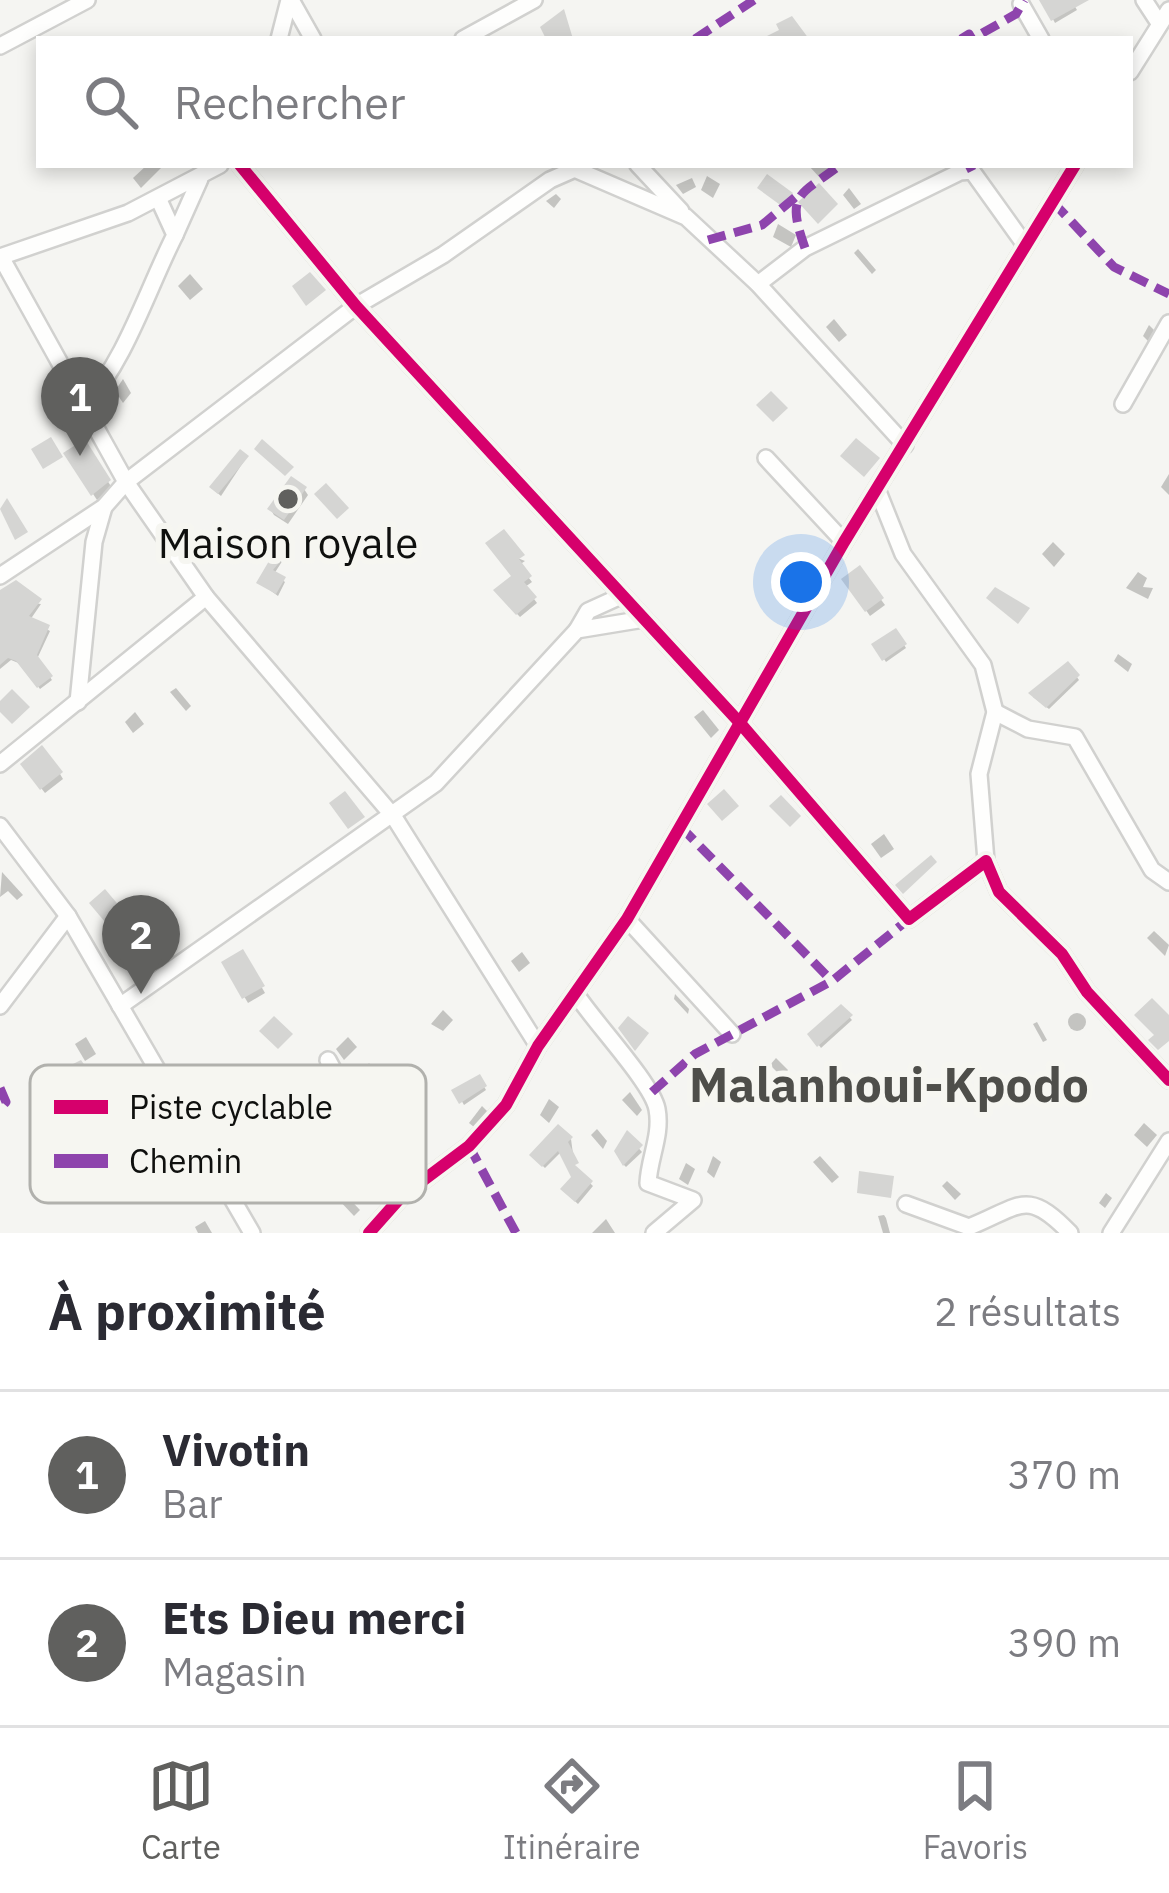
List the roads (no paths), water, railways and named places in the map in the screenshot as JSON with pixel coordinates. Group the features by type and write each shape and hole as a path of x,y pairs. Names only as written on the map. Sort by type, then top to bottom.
{"street":[{"path":"0,46 87,0"},
{"path":"280,36 290,0"},
{"path":"290,0 312,36"},
{"path":"468,36 534,0"},
{"path":"1133,67 1164,17 1144,0"},
{"path":"1021,4 1039,36"},
{"path":"216,168 159,200 1,257 126,482 206,597 394,817 538,1046"},
{"path":"243,168 356,306 740,723 909,920 986,861"},
{"path":"0,576 104,507 126,482 356,306 569,168"},
{"path":"573,168 686,217"},
{"path":"641,168 758,284 905,445"},
{"path":"426,1178 494,1122 538,1046 627,920 844,542 1073,168"},
{"path":"758,284 805,248 960,172 972,171 982,179 1025,245"},
{"path":"86,403 112,373 200,179"},
{"path":"159,200 175,235"},
{"path":"1123,404 1169,323"},
{"path":"766,458 844,542"},
{"path":"877,488 903,554 983,665 995,712 979,774 986,861 999,892 1062,954 1087,992 1169,1080"},
{"path":"79,702 94,542 104,507"},
{"path":"120,1006 394,817 449,771 594,606 621,596"},
{"path":"0,764 206,597"},
{"path":"577,630 644,619"},
{"path":"995,712 1028,729 1075,737 1152,870 1169,882"},
{"path":"0,826 68,916 154,1065"},
{"path":"0,1006 68,916"},
{"path":"627,920 732,1034"},
{"path":"576,994 604,1036 652,1092 658,1135 648,1183 693,1200 654,1233"},
{"path":"328,1060 331,1065"},
{"path":"1111,1233 1169,1142"},
{"path":"235,1203 252,1233"},
{"path":"369,1233 396,1203"},
{"path":"906,1204 969,1228 1028,1203 1044,1206 1070,1233"}],"place":[{"name":"Vivotin","path":"80,456"},
{"name":"Maison royale","path":"288,499"},
{"name":"Ets Dieu merci","path":"141,994"}],"district":[{"name":"Malanhoui-Kpodo","path":"889,1085"}]}
